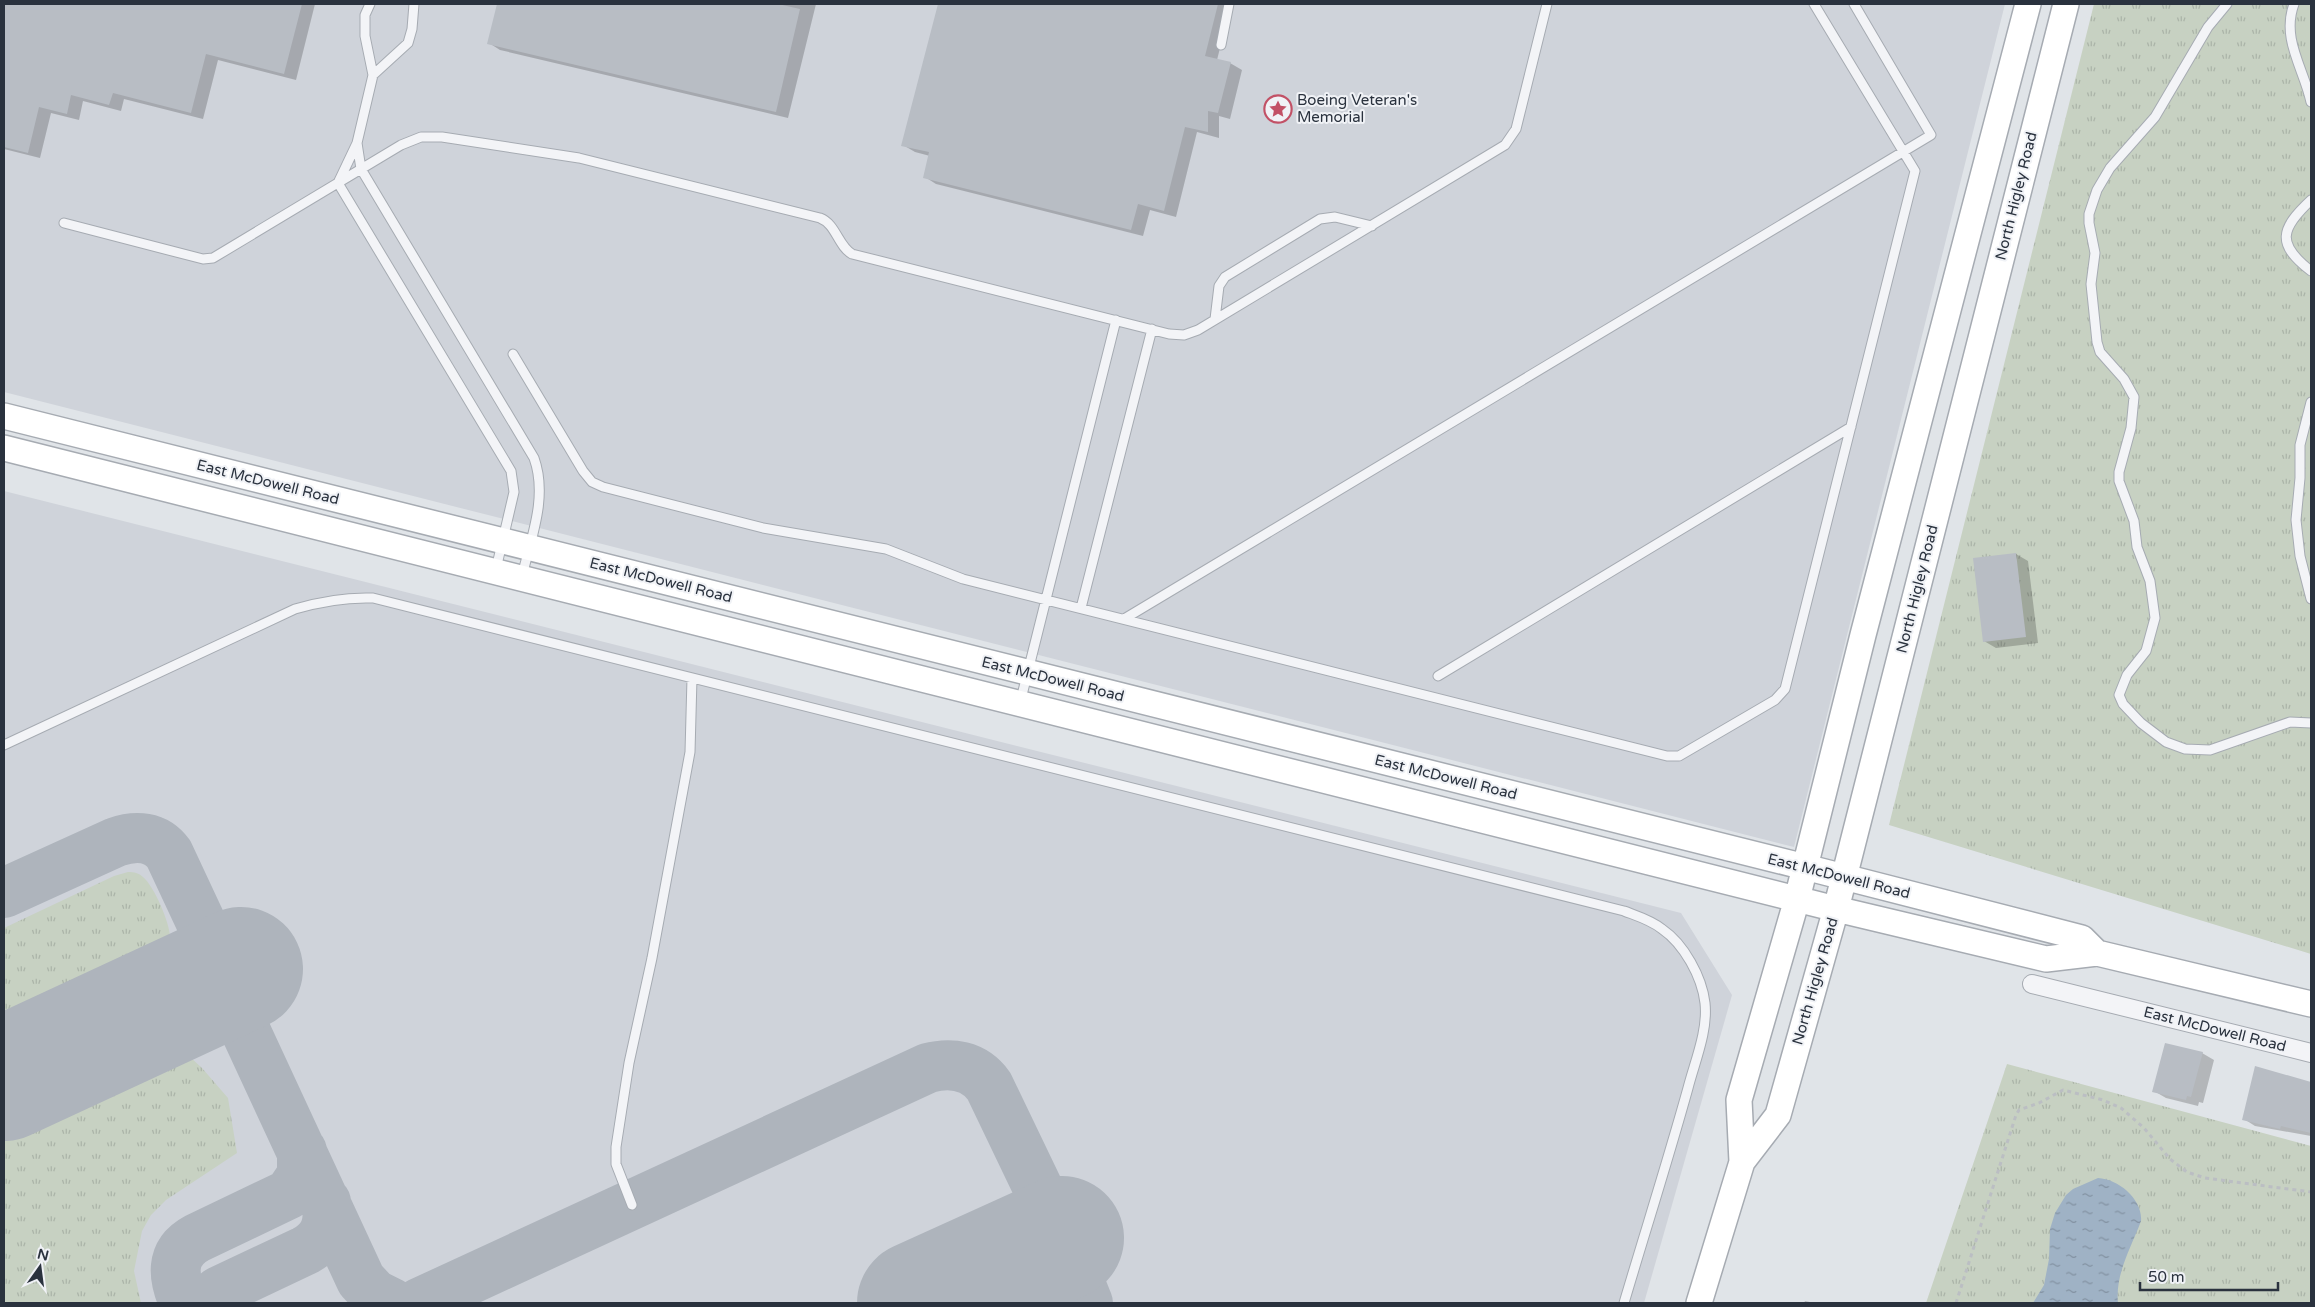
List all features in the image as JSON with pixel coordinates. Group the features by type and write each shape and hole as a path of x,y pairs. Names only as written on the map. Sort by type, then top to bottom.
{"main road":[{"name":"North Higley Road","path":"1699,1303 1742,1162 1739,1100 1797,900 2028,4"},
{"name":"North Higley Road","path":"1742,1162 1778,1115 1836,909 2066,4"},
{"name":"East McDowell Road","path":"4,416 1805,866 2082,938 2097,953"},
{"name":"East McDowell Road","path":"4,448 1797,900 2046,959 2097,953 2311,1004"}],"street":[{"name":"East McDowell Road","path":"2032,984 2311,1052"}],"lane":[{"path":"338,183 357,143 373,75 365,36 365,15 370,4"},
{"path":"373,75 408,43 412,29 414,4"},
{"path":"1220,45 1229,4"},
{"path":"64,223 208,259 218,256 410,140 431,136 556,154 820,218 828,223 840,244 852,254 1152,330 1184,335 1198,330 1510,141 1516,129 1547,4"},
{"path":"513,354 583,471 597,485 763,528 886,549 952,576 1667,756 1679,756 1775,700 1785,689 1915,171 1814,4"},
{"path":"1124,619 1931,134 1854,4"},
{"path":"2227,4 2208,27 2155,118 2110,168 2097,190 2089,214 2095,253 2091,284 2097,342 2100,352 2124,379 2134,397 2131,428 2119,472 2119,481 2134,521 2137,547 2150,581 2155,618 2146,650 2127,675 2119,695 2123,704 2141,723 2166,742 2185,749 2210,750 2290,722 2311,723"},
{"path":"2294,4 2290,37 2298,67 2307,84 2311,102"},
{"path":"357,143 361,169 531,450 538,468 540,488 522,579"},
{"path":"338,183 511,470 514,492 496,572"},
{"path":"2311,200 2289,226 2286,241 2288,249 2295,258 2311,271"},
{"path":"1214,319 1219,286 1224,277 1320,219 1335,217 1372,226"},
{"path":"1020,704 1116,320"},
{"path":"1081,608 1152,330"},
{"path":"2311,402 2300,445 2300,478 2296,520 2300,556 2311,599"},
{"path":"1438,676 1851,427"},
{"path":"4,745 294,609 323,600 342,597 373,598 1615,909 1644,918 1663,929 1678,945 1691,964 1701,986 1705,1017 1701,1040 1682,1108 1624,1303"},
{"path":"632,1205 616,1164 616,1147 629,1063 652,958 690,752 692,678"}],"path":[{"path":"1956,1303 2016,1115 2019,1110 2039,1104 2064,1090 2103,1100 2121,1108 2144,1128 2170,1159 2187,1172 2215,1179 2311,1192"}],"shaded area":[{"path":"4,4 2005,4 1794,847 4,392"},
{"path":"4,491 1681,913 1732,995 1644,1303 4,1303"}],"green space":[{"path":"2094,4 2311,4 2311,954 1889,825"},
{"path":"128,872 136,873 143,877 152,888 161,905 170,937 169,944 164,953 156,960 4,1030 4,928 114,876"},
{"path":"190,1057 228,1098 237,1153 166,1200 151,1215 142,1231 134,1271 141,1303 4,1303 4,1128 133,1068 148,1063"},
{"path":"2007,1064 2311,1146 2311,1303 1926,1303"}],"water":[{"path":"2098,1178 2114,1182 2128,1192 2134,1198 2141,1213 2141,1221 2121,1271 2118,1303 2033,1303 2044,1285 2049,1259 2050,1229 2055,1213 2066,1195 2073,1189"}],"building":[{"path":"4,4 302,4 284,74 206,54 191,113 113,93 109,105 71,95 67,114 39,107 28,153 4,147"},
{"path":"497,4 778,4 800,9 776,112 487,44"},
{"path":"938,4 1218,4 1205,56 1231,62 1218,113 1208,111 1208,132 1185,127 1164,211 1138,204 1131,230 923,178 929,152 901,146"},
{"path":"2016,553 2026,637 1983,642 1973,558"},
{"path":"2165,1043 2203,1052 2191,1097 2187,1096 2186,1100 2152,1092"},
{"path":"2255,1066 2311,1082 2311,1133 2281,1126 2280,1129 2242,1120"}],"taxiway":[{"path":"4,893 116,842 131,838 152,840 169,854 226,976"},
{"path":"221,978 361,1280 374,1294 392,1303"},
{"path":"419,1303 928,1068 945,1065 969,1069 989,1086 1062,1238 1088,1303"},
{"path":"184,1303 177,1284 176,1275 176,1267 182,1251 197,1238 289,1194 302,1175 302,1151"},
{"path":"204,1303 219,1291 311,1247 321,1237 327,1225 326,1202"}],"runway":[{"path":"4,1079 241,969"},
{"path":"919,1303 1062,1238"}],"place":[{"name":"Boeing Veteran's Memorial","path":"1278,109"}]}
